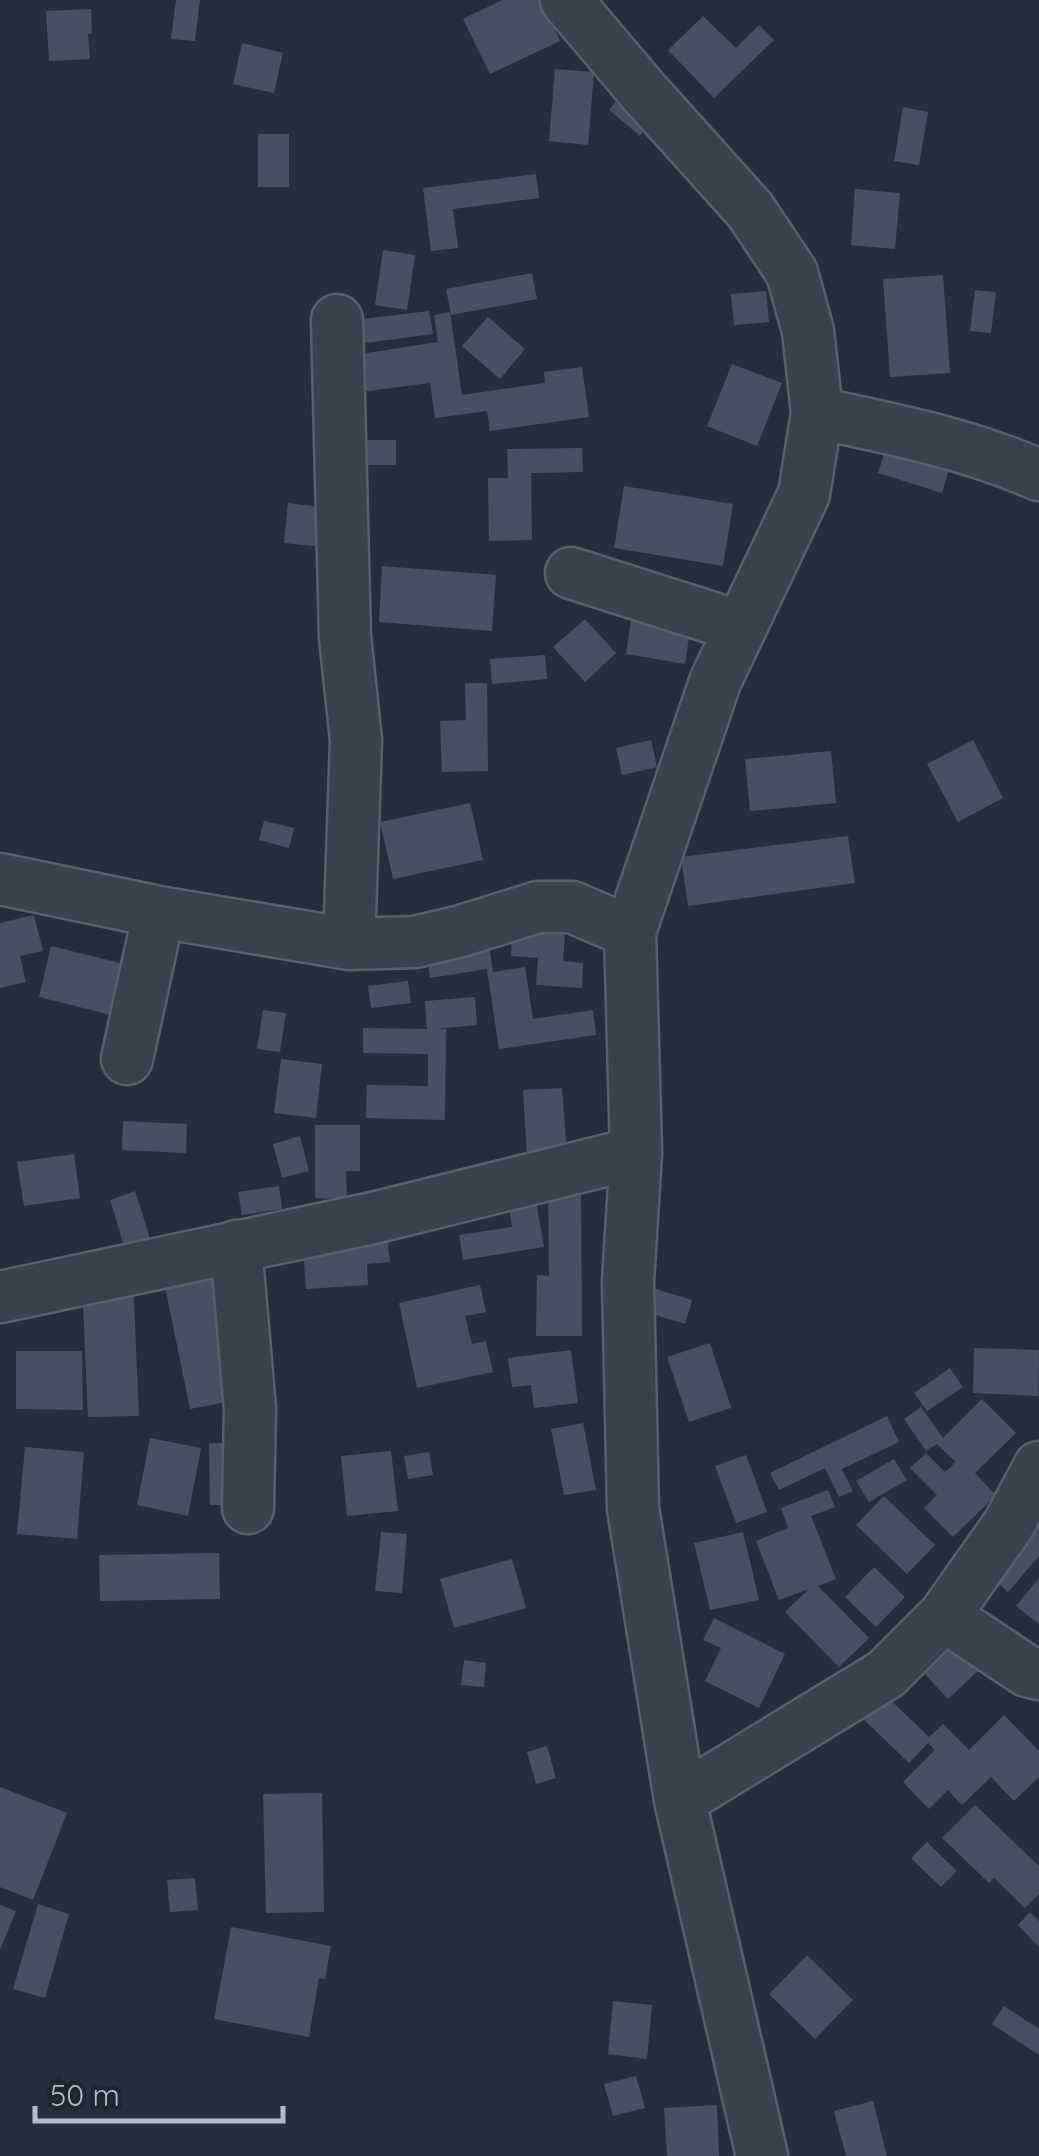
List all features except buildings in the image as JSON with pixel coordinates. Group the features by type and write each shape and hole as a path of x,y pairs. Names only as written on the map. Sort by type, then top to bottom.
{"street":[{"path":"566,0 750,210 792,273 808,330 817,414 804,494 715,682 630,932 636,1153 628,1282 633,1508 680,1800 762,2156"},
{"path":"337,320 344,637 356,740 349,944"},
{"path":"817,414 953,443 1039,475"},
{"path":"571,573 741,627"},
{"path":"0,879 159,912 349,944 415,942 538,907 572,907 630,932"},
{"path":"127,1060 159,912"},
{"path":"0,1297 373,1218 636,1153"},
{"path":"236,1246 250,1409 248,1508"},
{"path":"680,1800 886,1674 944,1616 1009,1524 1039,1467"},
{"path":"944,1616 1027,1671 1039,1674"}]}
